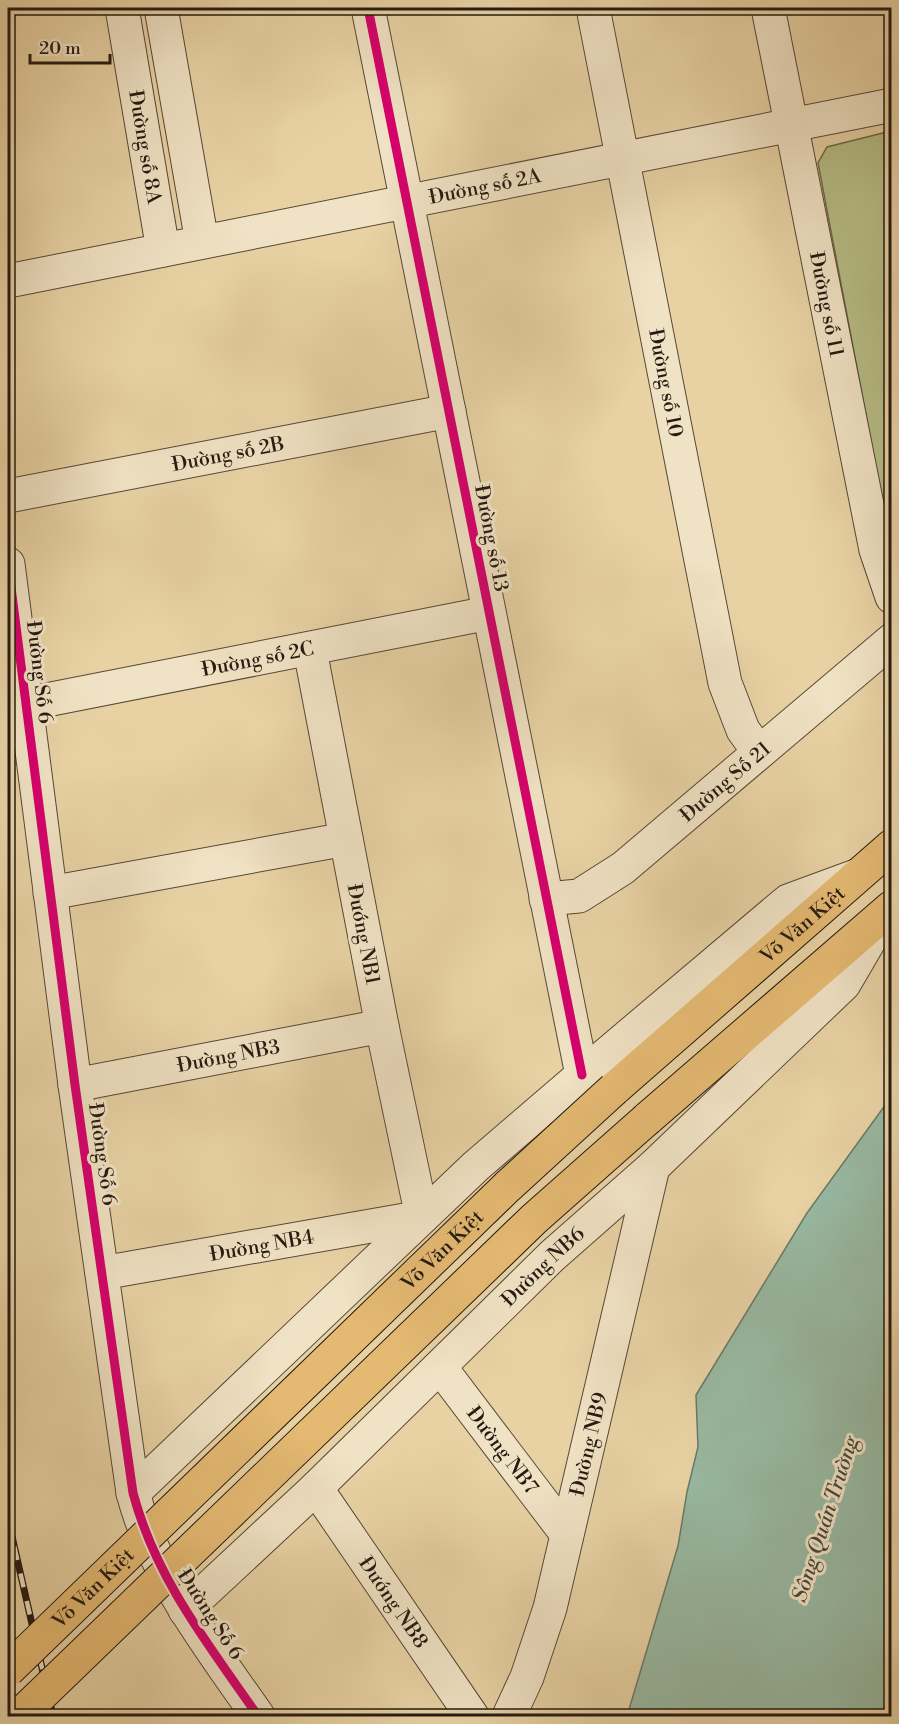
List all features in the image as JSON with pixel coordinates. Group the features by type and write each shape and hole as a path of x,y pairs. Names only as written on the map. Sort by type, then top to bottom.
{"main road":[{"name":"Võ Văn Kiệt","path":"8,1671 507,1187 614,1089 891,846"},
{"name":"Võ Văn Kiệt","path":"19,1716 534,1219 889,910"}],"street":[{"name":"Đường số 8A","path":"122,8 163,250"},
{"name":"Đường số 8A","path":"161,8 202,242"},
{"name":"Đường số 13","path":"368,8 582,1075"},
{"name":"Đường số 10","path":"593,8 725,683 743,730 759,752"},
{"name":"Đường số 11","path":"768,8 876,550 891,597"},
{"name":"Đường số 2A","path":"8,281 891,105"},
{"name":"Đường số 2B","path":"8,496 449,411"},
{"name":"Đường Số 6","path":"8,564 75,1085 133,1493 143,1532 159,1568 258,1716"},
{"name":"Đường số 2C","path":"26,704 489,613"},
{"name":"Đường Số 21","path":"546,899 579,896 624,868 891,640"},
{"name":"Đướng NB1","path":"310,650 382,1026 422,1217"},
{"path":"50,893 346,839"},
{"path":"133,1493 476,1166 582,1075 788,901 856,876"},
{"name":"Đường NB6","path":"185,1610 316,1488 552,1256 653,1167 844,984 889,910"},
{"name":"Đường NB3","path":"75,1085 382,1026"},
{"name":"Đường NB9","path":"509,1716 527,1677 550,1608 653,1167"},
{"name":"Đường NB4","path":"102,1273 422,1217"},
{"name":"Đường NB7","path":"441,1366 567,1533"},
{"name":"Đướng NB8","path":"316,1488 472,1716"}],"shaded area":[{"path":"891,131 891,546 818,163 827,147"}],"water":[{"name":"Sông Quán Trường","path":"891,1097 891,1716 627,1716 678,1546 687,1492 698,1447 696,1395 807,1213"}],"railway":[{"path":"8,1519 53,1716"}],"cycle path":[{"path":"368,8 582,1075"},
{"path":"8,564 75,1085 133,1493 155,1554 169,1582 185,1610 258,1716"}]}
